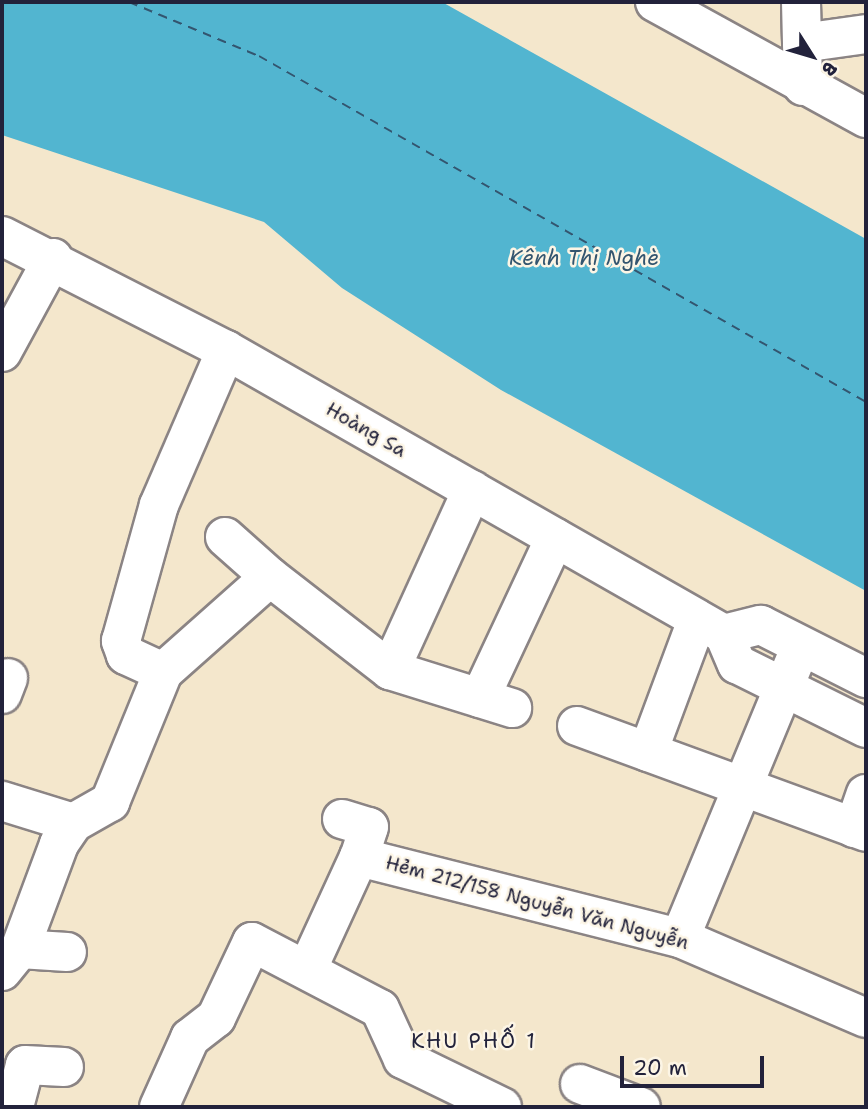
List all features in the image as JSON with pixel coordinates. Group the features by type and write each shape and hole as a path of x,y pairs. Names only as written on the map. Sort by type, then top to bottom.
{"street":[{"path":"801,2 803,86"},
{"path":"664,4 803,86 866,118"},
{"path":"802,43 866,34"},
{"name":"Hoàng Sa","path":"2,236 53,258 226,350 711,627"},
{"path":"2,352 53,258"},
{"path":"163,672 126,655 121,641 159,505 226,350"},
{"path":"390,670 472,490"},
{"path":"225,537 270,577 390,670 496,703 555,538"},
{"path":"11,960 73,823 110,802 163,672 270,577"},
{"path":"711,627 761,625 866,678"},
{"path":"711,627 737,664 866,728"},
{"path":"648,752 711,627"},
{"path":"680,938 781,687 801,646"},
{"path":"577,726 740,786 862,818"},
{"path":"2,801 73,823"},
{"path":"342,819 369,827 359,857"},
{"name":"Hẻm 212/158 Nguyễn Văn Nguyễn","path":"307,970 359,857 680,938 866,1018"},
{"path":"159,1107 190,1038 216,1018 252,942 380,1009 403,1059 502,1107"},
{"path":"11,960 67,952"},
{"path":"14,1107 25,1065 64,1067"},
{"path":"580,1084 642,1107"}],"water":[{"name":"Kênh Thị Nghè","path":"2,2 442,2 866,239 866,591 501,390 342,288 264,222 2,135"}],"ferry route":[{"path":"129,2 259,56 866,402"}],"district":[{"name":"KHU PHỐ 1","path":"474,1041"}]}
